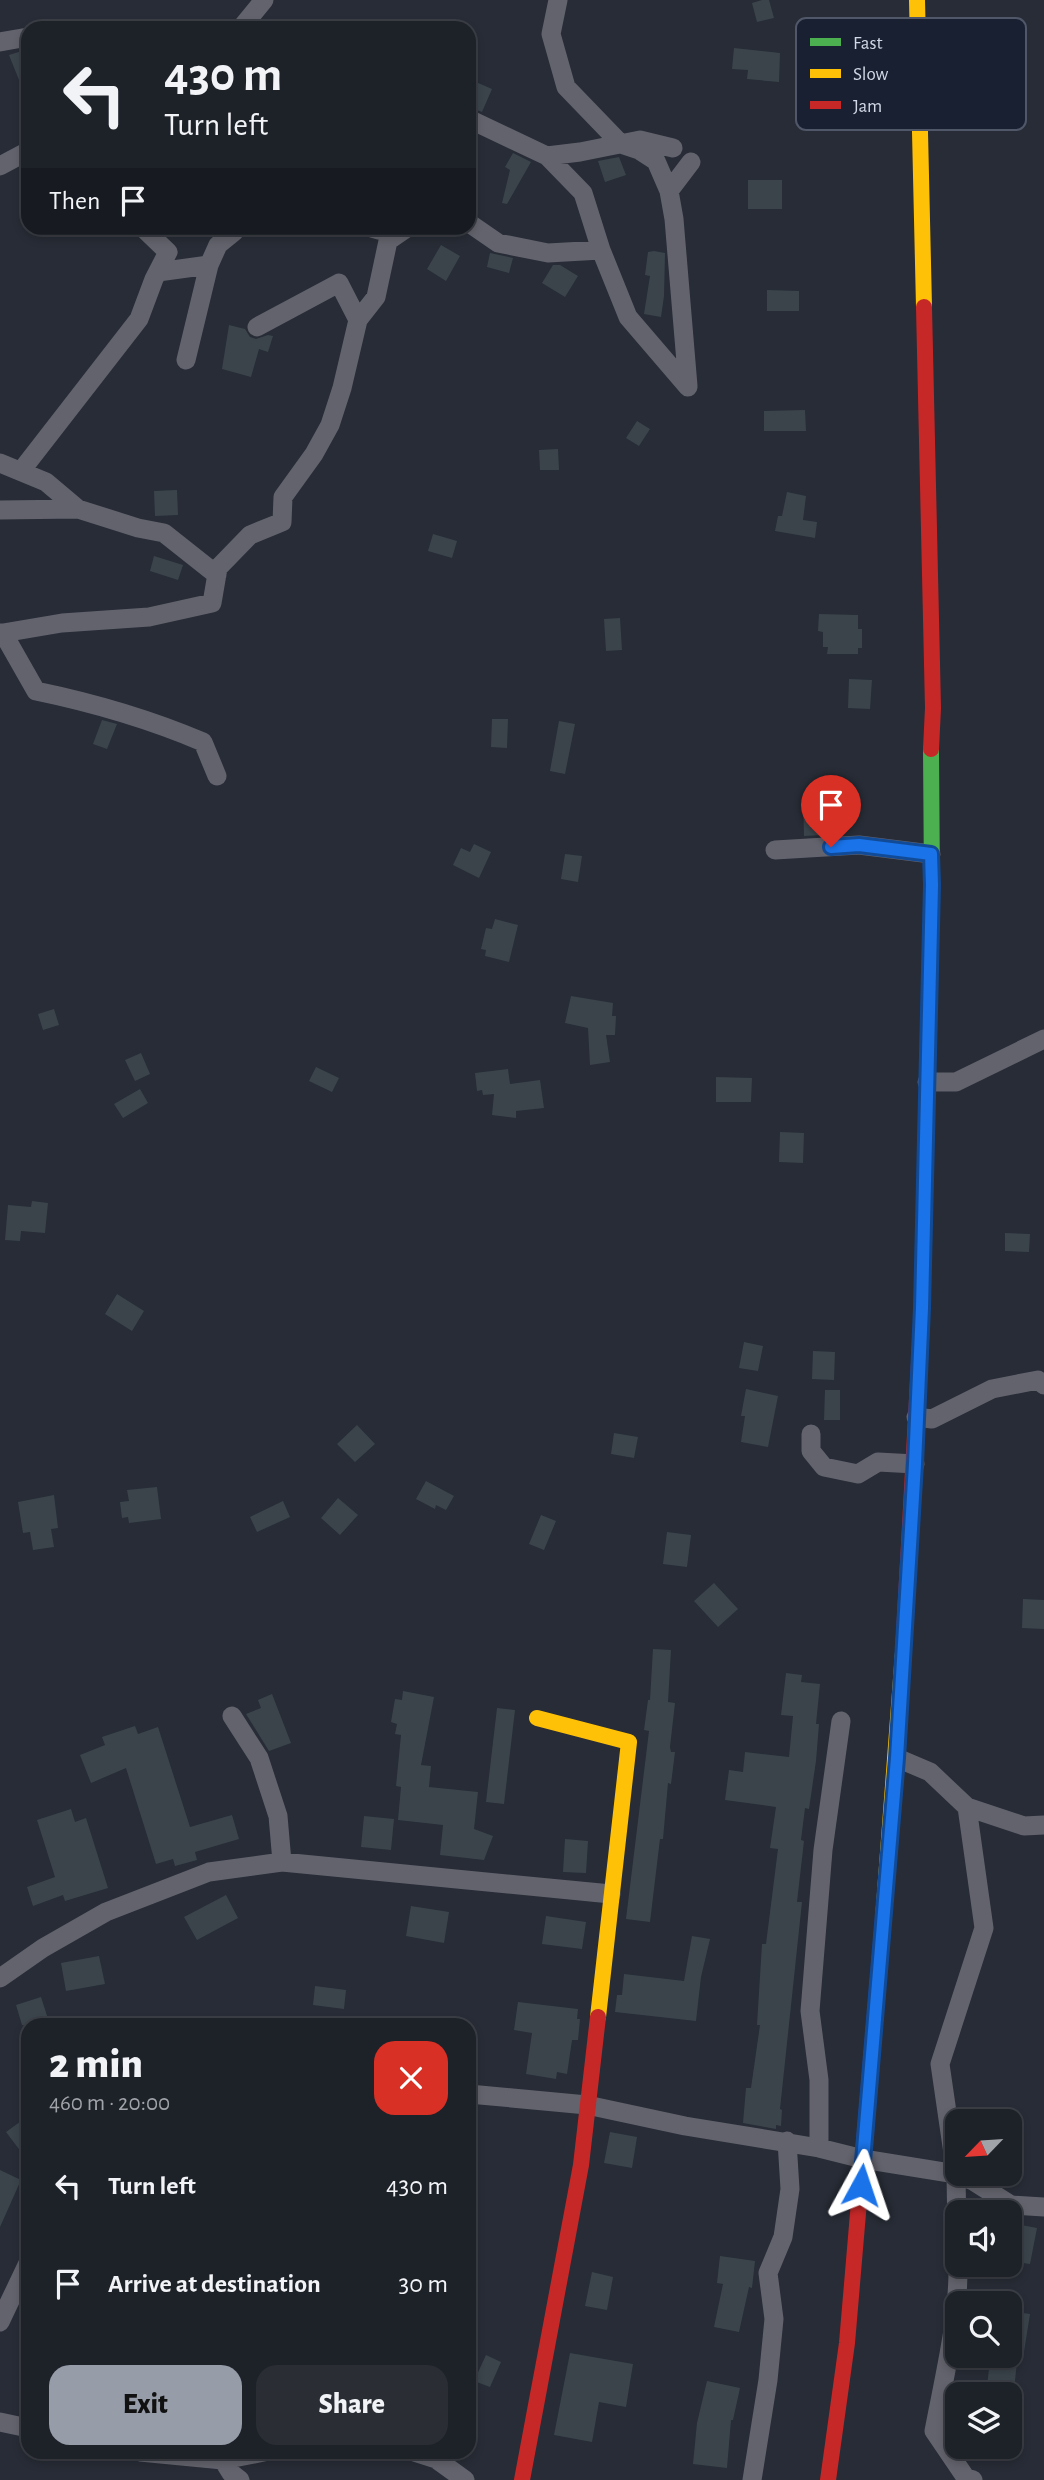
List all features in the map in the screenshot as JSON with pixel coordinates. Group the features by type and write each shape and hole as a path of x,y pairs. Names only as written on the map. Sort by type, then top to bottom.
{"main road":[{"path":"917,0 917,18"},
{"path":"828,2480 847,2343 897,1758 922,1308 933,708 920,130"},
{"path":"522,2480 581,2165 629,1742 537,1718"}],"street":[{"path":"246,21 264,0"},
{"path":"476,122 547,156 583,193 601,250 628,317 688,387 674,219 669,191 656,161 639,150 621,144 566,87 551,34 558,0"},
{"path":"0,42 21,38"},
{"path":"547,156 640,140 673,148"},
{"path":"0,166 21,155"},
{"path":"669,191 691,162"},
{"path":"476,228 498,243 548,253 601,250"},
{"path":"20,471 139,319 168,252 150,235"},
{"path":"186,360 209,265 218,245 231,235"},
{"path":"217,776 203,741 153,721 80,700 36,691 1,633 62,623 149,617 212,603 218,568 250,535 282,522 283,497 314,454 330,425 358,320 376,297 388,241 397,235"},
{"path":"158,272 209,265"},
{"path":"257,327 339,283 358,320"},
{"path":"0,463 46,482 78,509"},
{"path":"0,510 78,509 138,528 164,533 217,575"},
{"path":"775,850 859,845 931,854"},
{"path":"927,1082 956,1082 1044,1039"},
{"path":"916,1417 932,1419 992,1390 1042,1379"},
{"path":"811,1434 811,1451 824,1467 858,1474 878,1462 915,1464"},
{"path":"232,1716 259,1758 278,1816 282,1862"},
{"path":"819,2148 819,2080 810,2011 823,1850 841,1721"},
{"path":"897,1758 930,1772 967,1807 1024,1825 1044,1825"},
{"path":"947,2109 940,2064 984,1928 967,1807"},
{"path":"0,1978 43,1948 106,1912 209,1872 282,1862 611,1894"},
{"path":"476,2095 587,2105 685,2126 787,2141 863,2159 945,2172"},
{"path":"752,2480 768,2380 774,2319 768,2273 783,2237 790,2189 787,2141"},
{"path":"981,2186 1012,2205 1044,2207"},
{"path":"958,2277 934,2431 966,2479 973,2480"},
{"path":"0,2322 21,2278"},
{"path":"0,2422 21,2426"},
{"path":"213,2459 228,2459"},
{"path":"436,2459 464,2480"},
{"path":"223,2460 231,2473 240,2480"}],"building":[{"path":"769,0 774,18 757,22 752,3"},
{"path":"734,48 780,53 779,82 747,79 748,70 732,69"},
{"path":"21,51 21,85 9,55"},
{"path":"476,82 492,89 482,112 476,110"},
{"path":"513,153 531,162 507,204 502,203 510,170 505,167"},
{"path":"619,157 626,175 605,182 598,161"},
{"path":"748,180 782,180 782,209 748,209"},
{"path":"441,245 460,256 446,281 427,269"},
{"path":"648,252 665,253 661,317 644,314 650,276 645,275"},
{"path":"490,253 513,258 509,273 487,267"},
{"path":"553,265 560,265 578,276 565,297 542,283"},
{"path":"767,290 799,291 799,311 767,311"},
{"path":"229,325 245,329 250,337 256,339 273,336 268,352 259,349 251,377 222,369"},
{"path":"805,410 806,431 764,431 764,411"},
{"path":"637,421 650,429 639,446 626,438"},
{"path":"558,449 559,470 540,470 539,450"},
{"path":"177,490 178,515 155,516 154,491"},
{"path":"787,492 806,496 803,520 817,522 815,538 775,531 778,516 782,516"},
{"path":"433,534 457,541 452,558 428,551"},
{"path":"154,556 183,565 178,580 150,571"},
{"path":"819,614 858,615 858,629 862,629 862,648 858,648 858,654 827,654 828,647 823,647 823,632 818,631"},
{"path":"620,618 622,650 606,651 604,619"},
{"path":"849,679 872,680 870,709 848,708"},
{"path":"492,719 508,719 507,748 491,747"},
{"path":"102,720 117,724 107,749 93,744"},
{"path":"559,721 575,724 565,774 550,771"},
{"path":"842,797 843,834 804,836 803,799"},
{"path":"474,844 491,852 479,878 453,865 461,848 470,852"},
{"path":"565,854 582,856 578,882 561,879"},
{"path":"495,919 518,925 509,962 485,956 486,950 481,949 486,928 492,929"},
{"path":"571,996 613,1003 612,1016 616,1016 615,1035 606,1035 610,1062 590,1065 588,1028 565,1023"},
{"path":"54,1009 59,1025 43,1030 38,1014"},
{"path":"141,1053 150,1074 135,1081 125,1060"},
{"path":"316,1067 339,1078 332,1092 309,1081"},
{"path":"508,1069 510,1084 540,1080 544,1108 516,1111 516,1118 492,1115 494,1094 483,1095 482,1090 477,1091 475,1073"},
{"path":"716,1077 752,1078 751,1102 716,1102"},
{"path":"140,1089 148,1103 123,1118 114,1104"},
{"path":"780,1132 804,1133 803,1163 779,1162"},
{"path":"32,1201 48,1203 45,1233 21,1231 20,1241 5,1240 8,1205 31,1207"},
{"path":"1005,1233 1030,1234 1029,1252 1005,1251"},
{"path":"117,1294 144,1311 132,1331 105,1314"},
{"path":"744,1342 763,1346 758,1371 739,1368"},
{"path":"813,1351 835,1352 834,1380 812,1379"},
{"path":"746,1389 778,1396 768,1447 741,1442 745,1416 741,1416"},
{"path":"825,1390 840,1390 840,1420 824,1420"},
{"path":"357,1425 375,1444 355,1462 337,1444"},
{"path":"614,1433 638,1437 634,1458 611,1454"},
{"path":"426,1481 454,1496 446,1510 436,1505 435,1509 416,1499"},
{"path":"157,1487 161,1519 129,1523 128,1517 122,1518 120,1502 129,1501 127,1490"},
{"path":"54,1495 58,1528 51,1529 54,1547 33,1550 30,1532 23,1533 18,1502"},
{"path":"338,1498 358,1515 340,1535 321,1518"},
{"path":"283,1501 290,1517 257,1532 250,1517"},
{"path":"541,1515 556,1521 544,1550 529,1544"},
{"path":"667,1532 691,1535 687,1567 663,1564"},
{"path":"714,1583 738,1609 718,1627 694,1601"},
{"path":"1023,1599 1044,1600 1044,1629 1022,1628"},
{"path":"653,1649 671,1650 668,1702 675,1703 670,1747 671,1752 675,1752 671,1784 668,1783 663,1839 660,1839 650,1922 626,1919 649,1731 644,1730 650,1700"},
{"path":"786,1673 802,1675 801,1682 820,1684 816,1761 801,1840 804,1841 797,1902 802,1902 780,2109 781,2126 776,2125 776,2129 743,2123 746,2088 751,2088 760,2025 757,2025 762,1944 766,1944 778,1849 770,1848 776,1807 725,1800 729,1770 743,1772 745,1752 789,1757 793,1716 781,1715"},
{"path":"403,1691 434,1697 421,1765 431,1766 429,1787 478,1792 474,1829 493,1836 484,1860 440,1855 443,1825 398,1820 401,1787 396,1786 401,1735 395,1734 397,1724 391,1722 395,1699 402,1700"},
{"path":"272,1694 291,1743 269,1751 246,1714 261,1708 258,1700"},
{"path":"497,1708 515,1710 504,1804 486,1802"},
{"path":"135,1726 138,1734 158,1727 190,1827 232,1815 239,1839 195,1852 197,1860 175,1866 173,1859 156,1864 126,1768 91,1783 80,1755 105,1745 102,1737"},
{"path":"71,1809 75,1822 86,1818 108,1888 65,1901 63,1895 33,1906 27,1887 55,1877 37,1820"},
{"path":"364,1816 394,1819 391,1850 361,1847"},
{"path":"565,1839 588,1841 586,1873 563,1872"},
{"path":"226,1895 238,1918 197,1940 184,1917"},
{"path":"411,1906 449,1912 444,1943 406,1936"},
{"path":"546,1916 586,1922 582,1949 542,1944"},
{"path":"692,1936 710,1939 701,1977 696,2021 615,2012 617,1995 622,1995 624,1974 684,1981"},
{"path":"99,1956 105,1984 66,1991 61,1963"},
{"path":"315,1986 346,1990 344,2009 313,2005"},
{"path":"41,1997 48,2018 21,2018 21,2022 16,2005"},
{"path":"518,2002 578,2009 578,2040 572,2040 567,2074 557,2072 556,2079 526,2074 532,2033 514,2030"},
{"path":"21,2121 21,2152 6,2132"},
{"path":"610,2132 637,2137 632,2168 604,2163"},
{"path":"0,2170 21,2180 0,2227"},
{"path":"1022,2225 1037,2228 1030,2264 1022,2263"},
{"path":"720,2256 755,2261 752,2288 749,2287 739,2332 714,2327 723,2284 717,2283"},
{"path":"592,2272 613,2277 607,2310 585,2306"},
{"path":"1022,2313 1030,2314 1022,2352"},
{"path":"570,2353 633,2364 626,2407 599,2402 592,2442 554,2435"},
{"path":"486,2355 501,2362 490,2387 476,2382"},
{"path":"989,2368 1016,2368 1015,2382 988,2382"},
{"path":"707,2381 740,2388 731,2420 727,2468 693,2464 697,2423"}],"traffic: fast":[{"path":"924,1221 932,885 931,749"}],"traffic: slow":[{"path":"917,0 917,18"},
{"path":"920,130 924,307"},
{"path":"883,1919 903,1652"},
{"path":"537,1718 629,1742 598,2017"}],"traffic: jam":[{"path":"924,307 933,708 931,749"},
{"path":"903,1652 922,1308 924,1221"},
{"path":"828,2480 847,2343 883,1919"},
{"path":"522,2480 581,2165 598,2017"}],"route":[{"path":"831,847 859,845 931,854 932,885 922,1308 915,1464 897,1758 861,2185"}]}
